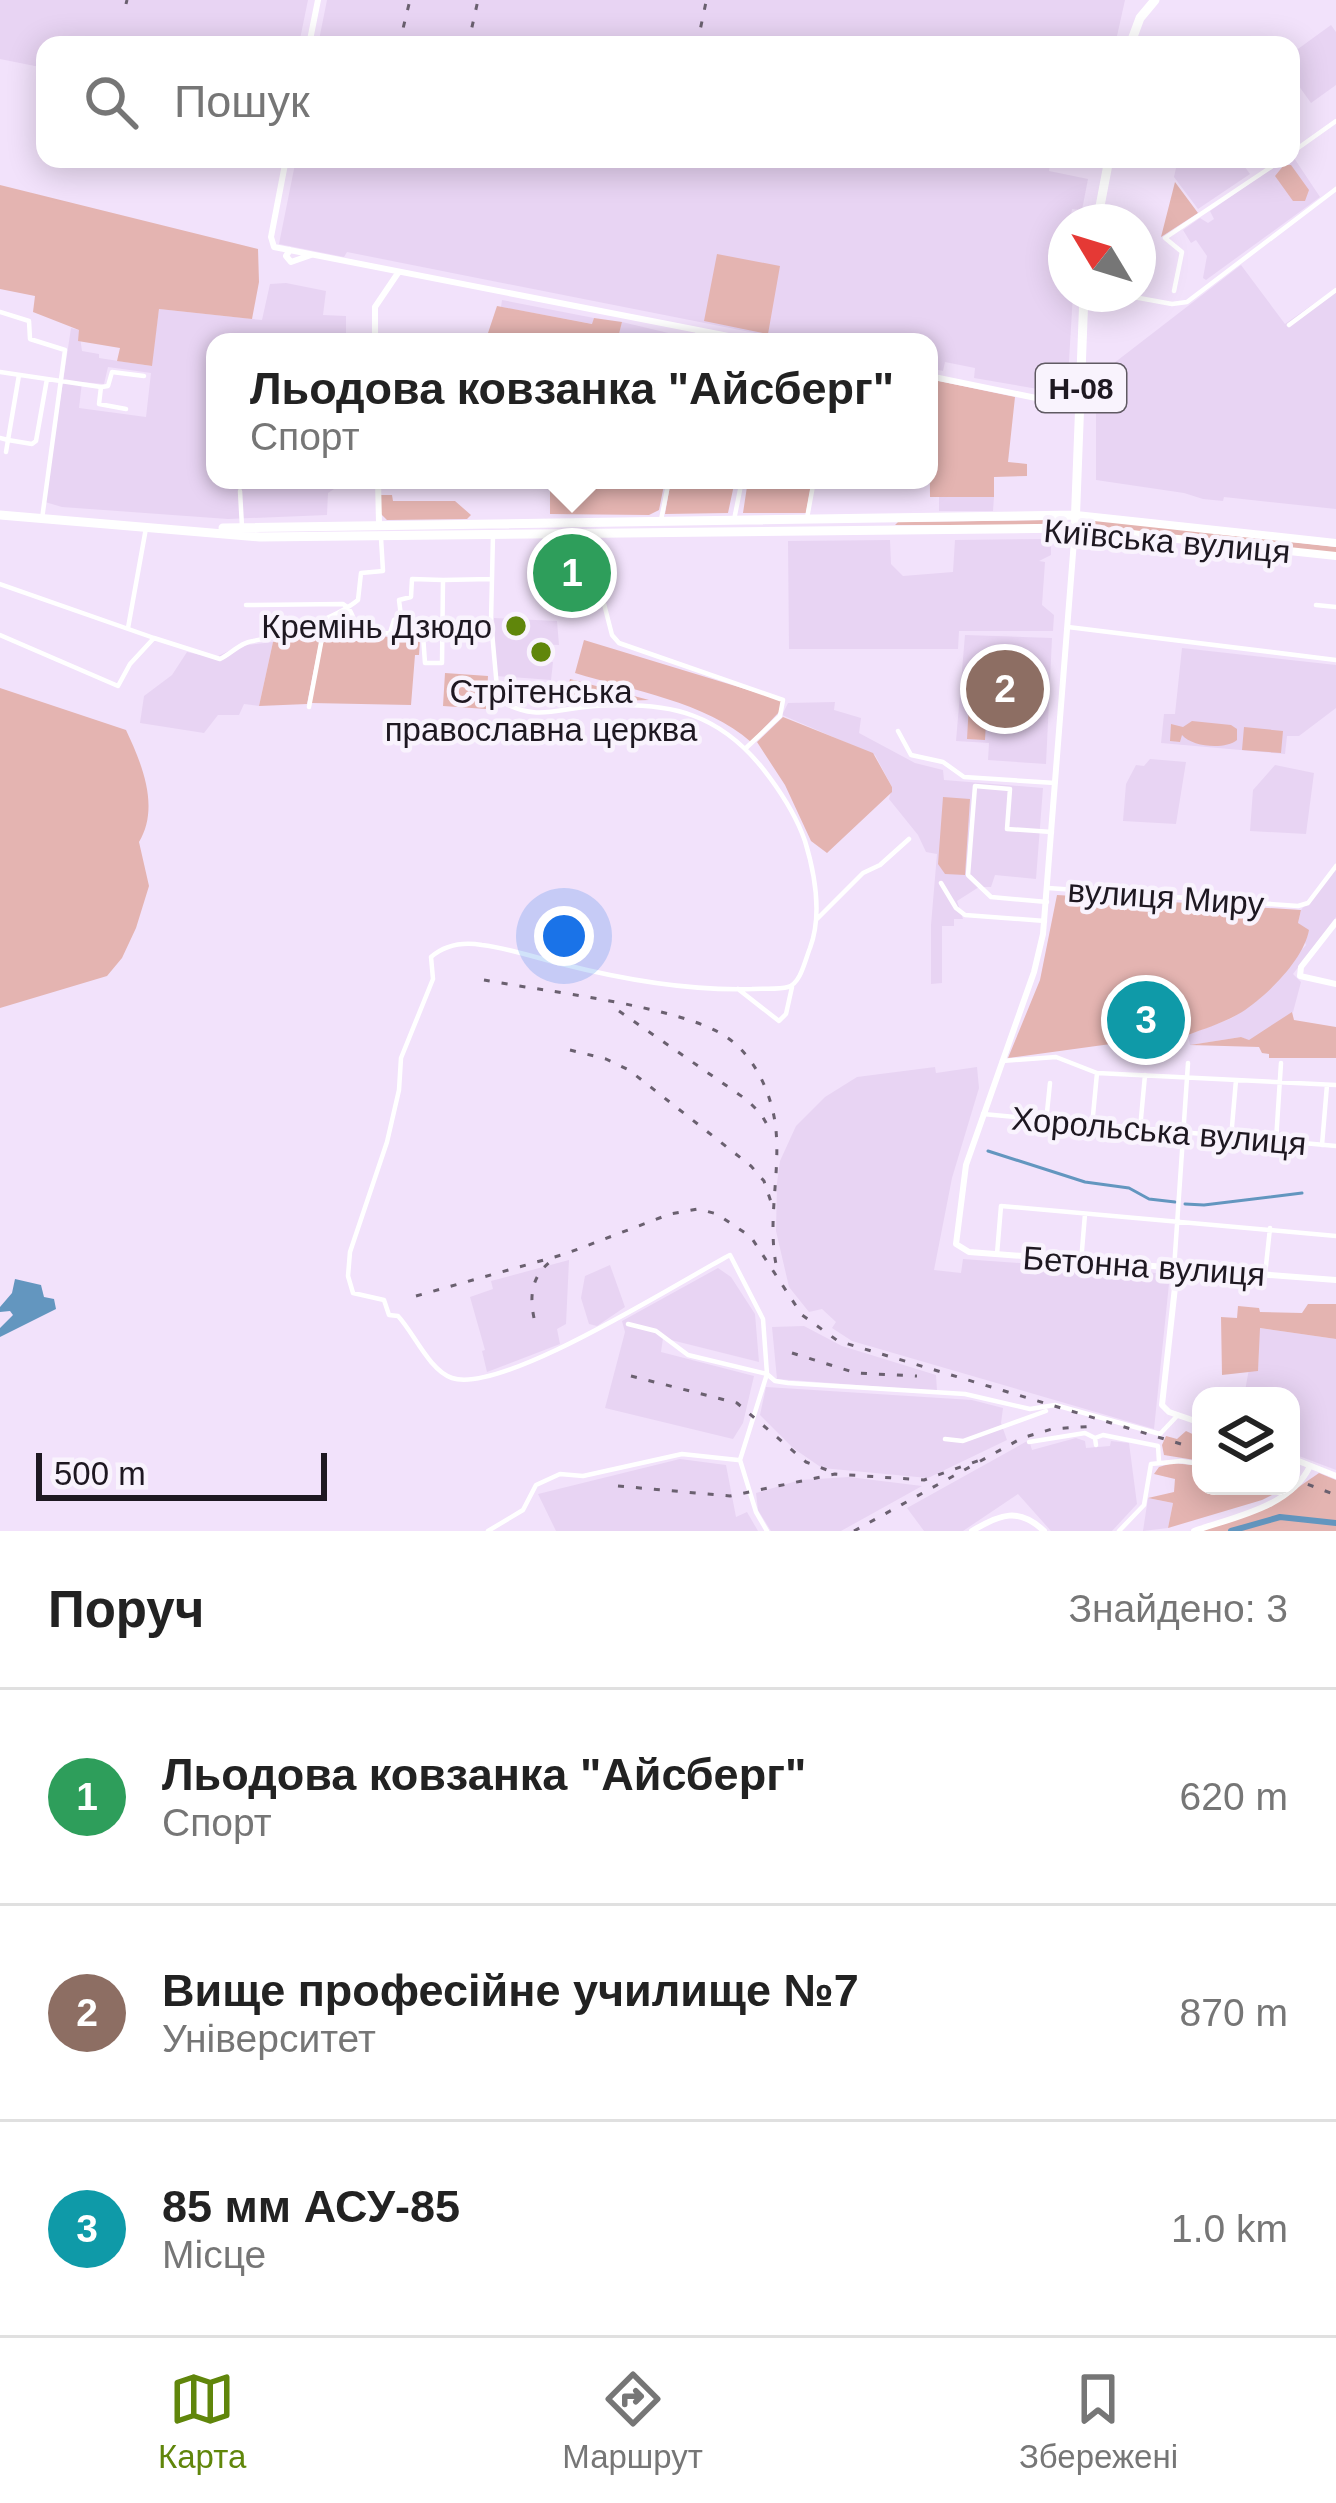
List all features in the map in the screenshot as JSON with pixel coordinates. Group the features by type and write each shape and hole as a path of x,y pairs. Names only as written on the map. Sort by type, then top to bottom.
{"main road":[{"path":"1133,36 1155,0"},
{"path":"1100,204 1107,168"},
{"name":"Н-08","path":"1075,528 1083,312"},
{"name":"Київська вулиця","path":"0,515 260,537 661,520 800,523 892,531 1075,528 1336,556"},
{"name":"Київська вулиця","path":"493,528 734,532 892,518 1076,515 1336,543"},
{"path":"892,518 892,531"},
{"path":"661,520 661,532"},
{"path":"734,520 734,532"},
{"name":"Київська вулиця","path":"206,530 242,526 380,531"}],"street":[{"path":"311,36 318,0"},
{"path":"1300,147 1336,122"},
{"path":"285,168 272,245 286,252 713,333"},
{"path":"1174,291 1182,252 1165,238 1269,168"},
{"path":"1156,301 1187,302 1336,190"},
{"path":"375,333 375,307 398,273"},
{"path":"1289,325 1336,290"},
{"path":"0,312 29,321 32,342 65,350 42,519"},
{"path":"0,372 101,387 108,386 112,372 144,376"},
{"path":"6,452 4,439 19,375"},
{"path":"938,378 1080,407"},
{"path":"4,439 36,441 47,379"},
{"path":"101,387 99,404 126,409"},
{"path":"0,584 220,659 249,641 283,637 358,600 361,573 382,571 378,489"},
{"path":"661,520 667,489"},
{"path":"734,520 740,489"},
{"path":"800,523 811,489"},
{"path":"240,490 242,526"},
{"path":"128,628 146,526"},
{"path":"493,528 495,692 501,701 546,714 599,705 674,708 724,729 746,748 777,788 800,828 812,871 817,919 813,940 788,995 786,1014 779,1021 738,989"},
{"path":"983,1114 1037,962 1045,921 1075,528"},
{"path":"348,608 361,634 387,634 400,616 399,600 411,598 412,580 492,579"},
{"path":"400,616 423,635 425,663 442,663 442,580"},
{"path":"561,593 602,596 612,635 619,643 783,700 780,716 746,748"},
{"path":"318,619 320,604"},
{"path":"246,605 348,608"},
{"path":"1316,605 1336,608"},
{"path":"308,707 324,627 355,620"},
{"path":"1066,626 1336,660"},
{"path":"0,634 118,686 154,638"},
{"path":"898,731 915,758 943,762 957,775 1055,783"},
{"path":"1047,902 991,897 968,875 975,785 1010,789 1007,829 1052,832"},
{"path":"817,919 863,873 880,865 909,839"},
{"name":"вулиця Миру","path":"1048,888 1298,906 1308,903 1336,866"},
{"path":"941,883 965,915 1045,921"},
{"path":"1336,922 1301,967 1300,976 1336,984"},
{"path":"767,1531 740,1460 767,1374 763,1319 730,1255 577,1342 477,1379 456,1380 443,1374 398,1316 389,1315 384,1300 353,1294 348,1276 350,1252 387,1142 399,1090 400,1058 433,979 431,957 438,951 454,945 485,945 616,975 738,989 793,985"},
{"path":"1002,1060 1056,1057 1097,1072 1336,1085"},
{"path":"1188,1063 1176,1269 1162,1401 1166,1410 1192,1420"},
{"path":"1276,1142 1281,1064"},
{"path":"1092,1126 1097,1072"},
{"path":"1140,1130 1144,1075"},
{"path":"1231,1138 1236,1080"},
{"path":"1046,1122 1050,1083"},
{"path":"1322,1145 1327,1084"},
{"name":"Хорольська вулиця","path":"983,1114 1336,1146"},
{"name":"Бетонна вулиця","path":"983,1114 966,1165 956,1244 969,1252 1336,1280"},
{"path":"998,1255 1001,1207 1336,1236"},
{"path":"1081,1262 1085,1214"},
{"path":"1265,1275 1270,1228"},
{"path":"628,1324 656,1330 688,1355 767,1374 775,1381 965,1394 1051,1408"},
{"path":"945,1439 963,1441 1055,1406 1160,1434 1177,1416"},
{"path":"1029,1442 1085,1432 1095,1441 1149,1443 1160,1450 1159,1462"},
{"path":"488,1531 523,1510 536,1485 560,1474 583,1476 682,1454 740,1460"},
{"path":"1300,1462 1336,1476"},
{"path":"1119,1531 1144,1505 1151,1464 1192,1464"},
{"path":"1300,1479 1310,1466"},
{"path":"1194,1531 1283,1495"},
{"path":"973,1531 999,1516 1021,1516 1044,1531"},
{"path":"989,1520 992,1531"}],"shaded area":[{"path":"0,0 308,0 301,36 36,36 36,66 0,59"},
{"path":"327,0 1125,0 1117,36 320,36"},
{"path":"1331,25 1336,32 1336,85 1311,103 1300,88 1300,47"},
{"path":"1300,167 1320,197 1206,280 1207,256 1183,230 1200,218 1208,223 1214,219 1210,211 1272,168"},
{"path":"294,168 1050,168 1088,179 1083,204 1048,204 1048,312 1072,312 1067,394 974,378 975,368 945,362 943,371 938,370 938,333 755,333 347,252 344,257 279,244"},
{"path":"1176,168 1246,168 1250,174 1198,209 1174,177"},
{"path":"1282,168 1293,168 1309,190 1305,201 1293,201 1275,176"},
{"path":"1175,182 1198,213 1161,237"},
{"path":"0,185 258,249 259,282 252,319 159,309 152,366 117,361 120,348 78,341 79,330 33,312 35,296 0,289"},
{"path":"717,254 780,266 768,333 704,321"},
{"path":"1241,265 1285,324 1336,288 1336,509 1203,499 1096,480 1096,377"},
{"path":"286,283 326,291 323,315 346,316 346,333 206,333 206,489 334,489 328,493 327,515 228,519 45,502 71,328 79,330 82,351 151,366 159,309 262,320 270,284","holes":["108,367 151,373 146,417 79,408 82,382 104,384"]},
{"path":"502,300 594,318 593,324 501,307"},
{"path":"497,306 592,324 594,318 622,322 619,333 488,333"},
{"path":"622,322 668,333 619,333"},
{"path":"938,381 1015,397 1008,462 1027,464 1027,476 994,477 994,497 930,497 930,489 938,489"},
{"path":"550,489 663,489 659,510 649,515 550,514"},
{"path":"669,489 733,489 728,513 665,514"},
{"path":"747,489 810,489 806,513 743,513"},
{"path":"381,495 392,495 393,501 455,501 471,515 467,519 387,520 381,514"},
{"path":"939,497 994,497 993,511 939,511"},
{"path":"1047,520 1049,525 895,525 898,522"},
{"path":"1095,520 1336,547 1336,553 1093,526"},
{"path":"1051,539 1051,555 1039,561 1045,562 1042,605 1054,615 1053,631 959,631 958,649 789,649 788,541 890,540 891,564 903,576 953,572 955,540"},
{"path":"494,618 557,621 559,645 537,644 536,661 553,662 551,680 496,676"},
{"path":"353,621 358,634 420,640 411,705 311,703 326,627"},
{"path":"322,629 307,704 259,706 273,642"},
{"path":"965,635 1052,638 1046,764 988,760 989,743 956,741"},
{"path":"584,640 781,700 780,711 751,742 690,707 575,673"},
{"path":"273,642 259,706 244,704 239,715 218,715 204,733 140,723 144,696 172,675 187,652 214,658 239,646"},
{"path":"1182,648 1336,665 1336,708 1299,736 1287,736 1285,754 1161,743 1164,714 1175,714"},
{"path":"445,673 488,676 486,709 443,706"},
{"path":"570,679 649,700 564,703"},
{"path":"0,688 126,730 146,786 148,815 139,842 149,886 122,958 107,976 0,1008"},
{"path":"835,702 834,710 861,718 859,733 915,763 943,770 944,780 1043,788 1036,879 995,875 991,887 979,887 957,901 963,919 954,919 954,926 942,926 942,983 931,984 937,854 926,852 889,799 892,787 875,755 782,715 788,703"},
{"path":"969,704 987,705 985,740 967,739"},
{"path":"783,717 873,753 892,787 827,853 811,841 785,785 757,742"},
{"path":"1192,721 1231,725 1237,729 1237,740 1209,746 1182,735 1180,742 1170,741 1171,724 1183,727"},
{"path":"1244,727 1283,731 1281,753 1242,750"},
{"path":"1150,759 1186,762 1176,824 1123,821 1126,784 1136,765 1144,766"},
{"path":"1275,765 1314,773 1306,834 1250,831 1253,790"},
{"path":"943,797 970,799 965,875 945,874 938,864"},
{"path":"1336,869 1336,917 1293,974 1301,982 1293,1012 1249,1041 1241,1037 1190,1045 1188,1035 1232,1018 1259,999 1306,945 1298,923 1301,910"},
{"path":"1057,895 1301,910 1298,923 1309,930 1300,953 1273,987 1223,1022 1188,1035 1182,1029 1008,1058 1040,980"},
{"path":"1292,1012 1294,1020 1336,1027 1336,1058 1269,1058 1259,1047 1190,1045 1241,1037 1249,1040"},
{"path":"935,1067 936,1073 977,1067 979,1088 952,1178 934,1270 961,1273 963,1259 1170,1274 1154,1429 852,1341 832,1328 836,1322 822,1309 809,1312 789,1287 776,1231 777,1183 780,1161 796,1126 825,1097 857,1077"},
{"path":"569,1260 566,1324 557,1329 560,1344 487,1372 470,1297 493,1289 491,1281"},
{"path":"610,1265 625,1307 597,1326 589,1324 581,1298 585,1276"},
{"path":"718,1268 731,1277 755,1314 759,1362 663,1338 661,1352 754,1376 743,1423 733,1439 605,1408 625,1332 622,1321"},
{"path":"1308,1304 1336,1304 1336,1339 1260,1328 1258,1371 1222,1375 1221,1317 1237,1318 1238,1306 1302,1313"},
{"path":"804,1326 842,1346 936,1375 937,1391 777,1379 772,1327"},
{"path":"1259,1328 1336,1339 1336,1470 1300,1456 1300,1387 1246,1387 1249,1369 1258,1370"},
{"path":"766,1387 972,1400 1003,1408 1001,1423 1007,1440 928,1478 822,1468 793,1448 760,1415"},
{"path":"1186,1431 1192,1434 1192,1460 1164,1455 1166,1436 1177,1439"},
{"path":"1076,1438 1085,1441 1086,1448 1110,1446 1111,1441 1129,1443 1137,1504 1112,1531 1051,1531 1018,1494 963,1531 924,1531 907,1508 1029,1440 1032,1450"},
{"path":"680,1459 726,1465 736,1517 747,1512 758,1531 556,1531 538,1494"},
{"path":"1192,1465 1192,1495 1272,1495 1168,1528 1173,1503 1148,1498 1174,1492 1175,1479 1154,1474 1159,1467"},
{"path":"1319,1473 1336,1480 1336,1531 1194,1531 1268,1508 1287,1495 1300,1495 1300,1486"},
{"path":"849,1477 922,1486 841,1531 771,1531 758,1510 756,1493 800,1480"},
{"path":"1148,1498 1173,1503 1168,1528 1143,1531"}],"water":[{"path":"15,1279 41,1285 44,1297 54,1299 56,1309 0,1337 0,1328 13,1315 0,1312 0,1307 12,1293"}],"waterway":[{"path":"988,1151 1085,1182 1129,1188 1149,1199 1175,1202"},
{"path":"1185,1204 1302,1193"},
{"path":"1231,1531 1280,1517 1336,1523"}],"railway":[{"path":"126,4 127,0"},
{"path":"401,36 410,0"},
{"path":"470,36 478,0"},
{"path":"699,36 706,2"},
{"path":"484,980 677,1016 704,1025 735,1044 759,1074 775,1122 777,1269"},
{"path":"619,1011 747,1100 772,1133"},
{"path":"570,1050 629,1070 751,1166 764,1181 771,1202"},
{"path":"416,1296 565,1254 670,1214 698,1209 717,1214 751,1237 802,1315 838,1341 1192,1447"},
{"path":"534,1318 534,1285 554,1259"},
{"path":"792,1353 856,1373 917,1376"},
{"path":"631,1376 737,1403 806,1462 835,1473"},
{"path":"854,1531 1022,1438 1052,1429 1096,1426"},
{"path":"618,1486 730,1496 835,1474 924,1480 980,1460"},
{"path":"1300,1481 1336,1495"}],"place":[{"name":"Льодова ковзанка \"Айсберг\"","path":"572,573"},
{"name":"Кремінь Дзюдо","path":"516,626"},
{"name":"Стрітенська православна церква","path":"541,652"},
{"name":"Вище професійне училище №7","path":"1005,689"},
{"name":"85 мм АСУ-85","path":"1146,1020"}]}
